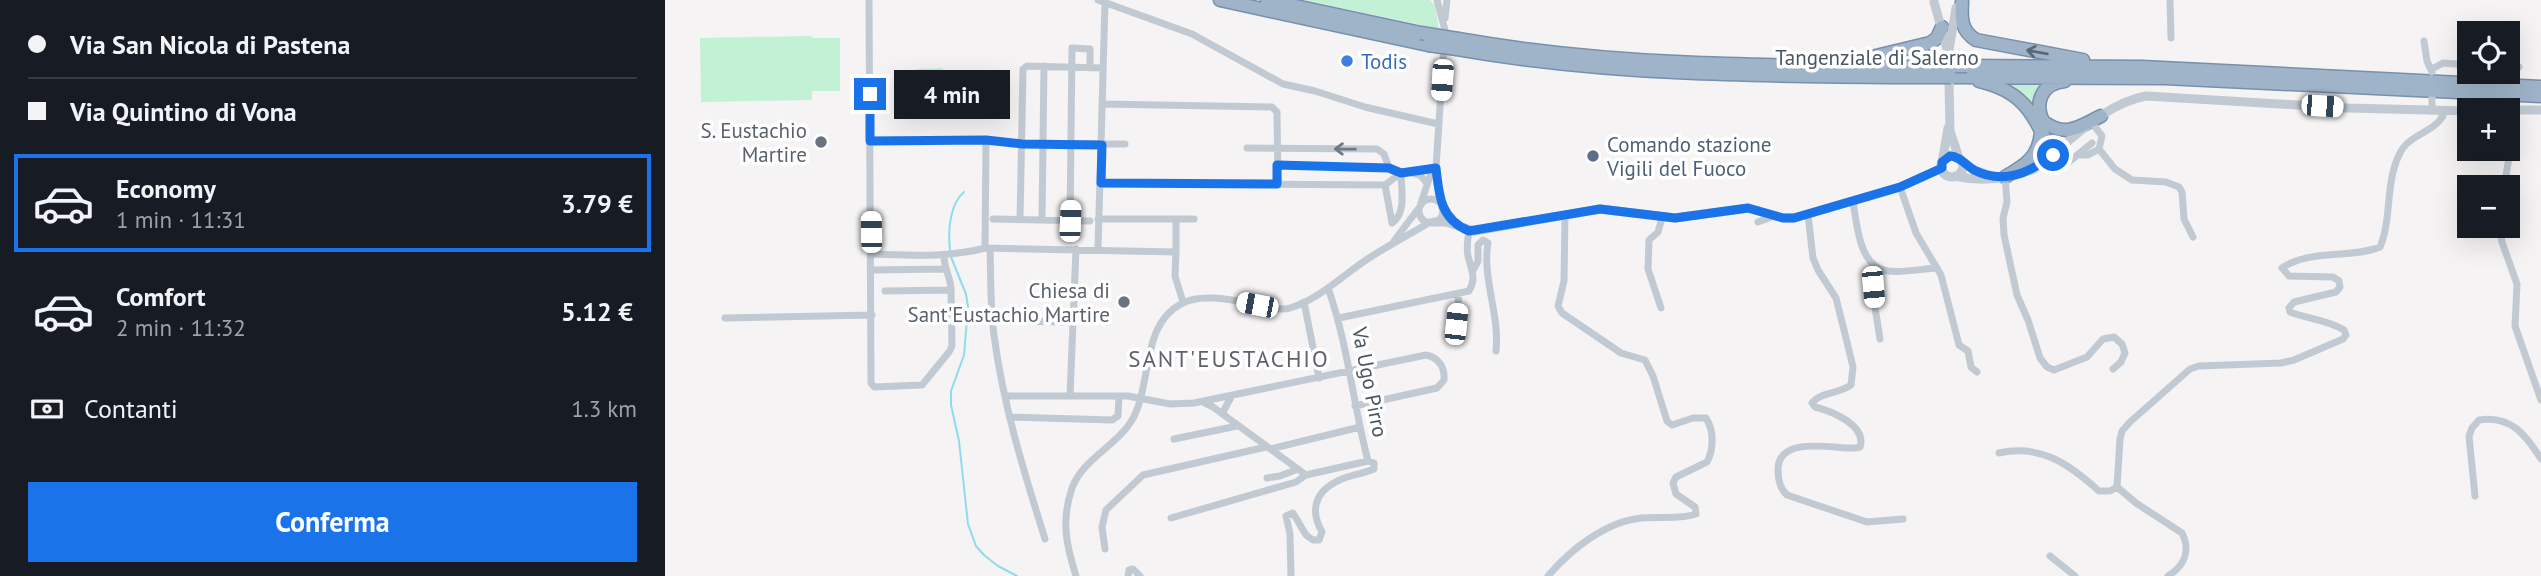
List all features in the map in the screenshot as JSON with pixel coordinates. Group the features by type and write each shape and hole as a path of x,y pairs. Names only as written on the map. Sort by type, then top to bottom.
{"highway":[{"name":"Tangenziale di Salerno","path":"1220,0 1428,45 1458,44 1626,60 1921,72 1950,80 2210,69 2541,87"},
{"name":"Tangenziale di Salerno","path":"1267,0 1537,61 1659,72 1742,76 1921,72 1967,66 2541,96"},
{"path":"1960,3 1964,29 1976,40 2084,61 2107,72"},
{"path":"1802,66 1857,60 1919,47 1934,41 1942,27"},
{"path":"2055,153 2039,114 2039,100 2045,89 2057,81 2107,72"},
{"path":"1950,80 1993,84 2008,90 2043,127 2070,131 2097,119"},
{"path":"2001,177 2032,160 2040,143 2043,127"}],"street":[{"path":"869,0 871,383 874,387 922,386 952,346 950,278 945,269 944,256"},
{"path":"1437,0 1444,22"},
{"path":"1076,576 1064,524 1073,487 1080,472 1127,428 1137,411 1159,325 1167,312 1194,299 1234,301 1288,309 1328,288 1391,244 1442,216 1436,168 1447,0"},
{"path":"2170,0 2171,38"},
{"path":"1098,249 1094,220 1101,183 1101,1 1192,34 1273,80 1365,107 1439,124"},
{"path":"1934,1 1944,9 1960,3"},
{"path":"1934,1 1948,52 1960,3"},
{"path":"2424,41 2432,73 2443,63 2457,64"},
{"path":"1070,221 1073,145 1072,48 1090,49 1090,68"},
{"path":"1020,220 1024,69 1027,66 1103,68"},
{"path":"1042,220 1044,66"},
{"path":"1947,171 1950,80"},
{"path":"1947,171 1974,180 2033,169 2097,119 2122,103 2146,96 2457,111"},
{"path":"2117,487 2122,431 2190,369 2214,364 2281,363 2343,339 2346,335 2344,330 2335,324 2297,315 2290,312 2289,308 2294,302 2336,292 2340,287 2339,281 2333,277 2289,276 2282,268 2294,260 2368,252 2380,247 2386,234 2398,156 2408,141 2437,126 2443,116 2436,111 2432,97"},
{"path":"1102,104 1272,107 1277,112 1277,184"},
{"path":"2520,110 2541,110"},
{"path":"2064,166 2078,155 2088,155 2095,146 2102,136 2097,119"},
{"path":"1436,168 1427,183 1420,216 1432,222 1469,231 1611,209 1662,218 1748,208 1794,218 1947,171 1963,169 1949,123"},
{"path":"870,141 986,140 1022,144 1125,144"},
{"path":"986,140 992,321 1017,452 1045,539"},
{"path":"2095,146 2115,169 2131,180 2166,182 2179,187 2182,192 2184,219 2193,237"},
{"path":"1247,148 1377,149 1384,154 1389,168"},
{"path":"1947,171 1947,157 1953,155 1974,170 2001,177"},
{"path":"1277,165 1389,168 1420,176 1427,183"},
{"path":"1101,183 1385,186 1404,172 1436,168"},
{"path":"1385,186 1392,223 1402,210 1404,172"},
{"path":"2001,177 2007,202 2003,218 2007,251 2017,295 2040,358 2047,367 2055,370 2087,357 2103,339 2114,337 2122,344 2125,354 2113,369"},
{"path":"1900,187 1916,233 1937,268 1959,345 1968,351 1971,367 1977,372"},
{"path":"1391,244 1420,206 1430,199 1441,205 1457,226"},
{"path":"1853,202 1860,238 1873,265 1880,339"},
{"path":"1548,576 1577,549 1619,523 1640,518 1687,516 1696,513 1695,506 1676,494 1673,483 1676,477 1707,462 1711,445 1711,430 1706,418 1693,418 1672,425 1667,421 1645,360 1621,353 1562,313 1558,306 1564,281 1565,215"},
{"path":"1808,215 1814,258 1818,270 1836,298 1853,367 1851,385 1845,390 1817,397 1812,403 1815,407 1850,423 1861,435 1863,442 1856,449 1806,446 1791,449 1784,454 1778,468 1781,487 1787,495 1853,519 1873,523 1903,519"},
{"path":"1758,222 1775,216"},
{"path":"1661,308 1647,263 1649,240 1658,233 1662,218"},
{"path":"993,219 1193,219"},
{"path":"1176,219 1175,276 1183,302"},
{"path":"1469,231 1468,259 1474,269"},
{"path":"2502,238 2517,284 2515,327 2541,400"},
{"path":"1339,318 1469,291 1478,261 1478,245 1480,241 1486,241 1486,260 1497,331 1496,351"},
{"path":"871,254 944,256 988,248 1176,252"},
{"path":"1070,396 1076,249"},
{"path":"1873,265 1885,271 1937,268"},
{"path":"871,270 945,269"},
{"name":"Va Ugo Pirro","path":"1171,519 1296,482 1306,475 1368,461 1339,318 1328,288"},
{"path":"885,291 951,290"},
{"path":"1456,324 1459,293"},
{"path":"1304,302 1319,378"},
{"path":"726,318 872,315"},
{"path":"992,321 1071,322"},
{"path":"1005,396 1141,397 1170,404 1231,397 1426,355 1437,360 1444,371 1444,380 1437,388 1356,406"},
{"path":"1010,417 1112,420 1118,416 1119,396"},
{"path":"1222,414 1231,397"},
{"path":"1202,402 1213,407 1306,475"},
{"path":"2475,496 2469,436 2479,420 2501,419 2511,424 2528,439 2541,460"},
{"path":"1174,439 1237,426"},
{"path":"1105,549 1102,527 1106,510 1143,475 1360,427"},
{"path":"1999,453 2016,449 2043,455 2070,466 2099,491 2110,491 2117,487"},
{"path":"1291,576 1290,530 1286,516 1293,513 1306,535 1313,540 1319,540 1322,532 1314,516 1316,501 1342,479 1374,469 1374,463 1368,461"},
{"path":"1267,478 1280,476 1297,468"},
{"path":"2117,487 2182,533 2187,550 2180,567 2168,576"},
{"path":"2050,556 2075,576"},
{"path":"1128,576 1129,570 1133,569 1140,576"}],"green space":[{"path":"1304,0 1430,0 1435,6 1439,29"},
{"path":"700,38 840,38 840,91 812,91 812,100 701,102"},
{"path":"943,68 943,80 916,80 916,69"},
{"path":"951,70 971,70 972,111 952,111"},
{"path":"2051,81 2036,109 2002,83"}],"waterway":[{"path":"950,251 952,211 964,192"},
{"path":"951,257 966,294 968,307 964,355 951,391 968,524 976,546 984,555 1017,576"}],"place":[{"name":"Todis","path":"1347,61"},
{"name":"S. Eustachio Martire","path":"821,142"},
{"name":"Comando stazione Vigili del Fuoco","path":"1593,156"},
{"name":"Chiesa di Sant'Eustachio Martire","path":"1124,302"}],"district":[{"name":"SANT'EUSTACHIO","path":"1229,358"}],"route":[{"path":"870,94 870,141 986,140 1022,144 1102,145 1101,183 1277,184 1277,165 1389,168 1401,173 1436,168 1440,202 1448,217 1457,226 1469,231 1600,209 1675,218 1748,208 1783,218 1794,218 1900,187 1942,168 1942,162 1950,156 1957,156 1974,170 1996,177 2027,172 2053,155"}]}
